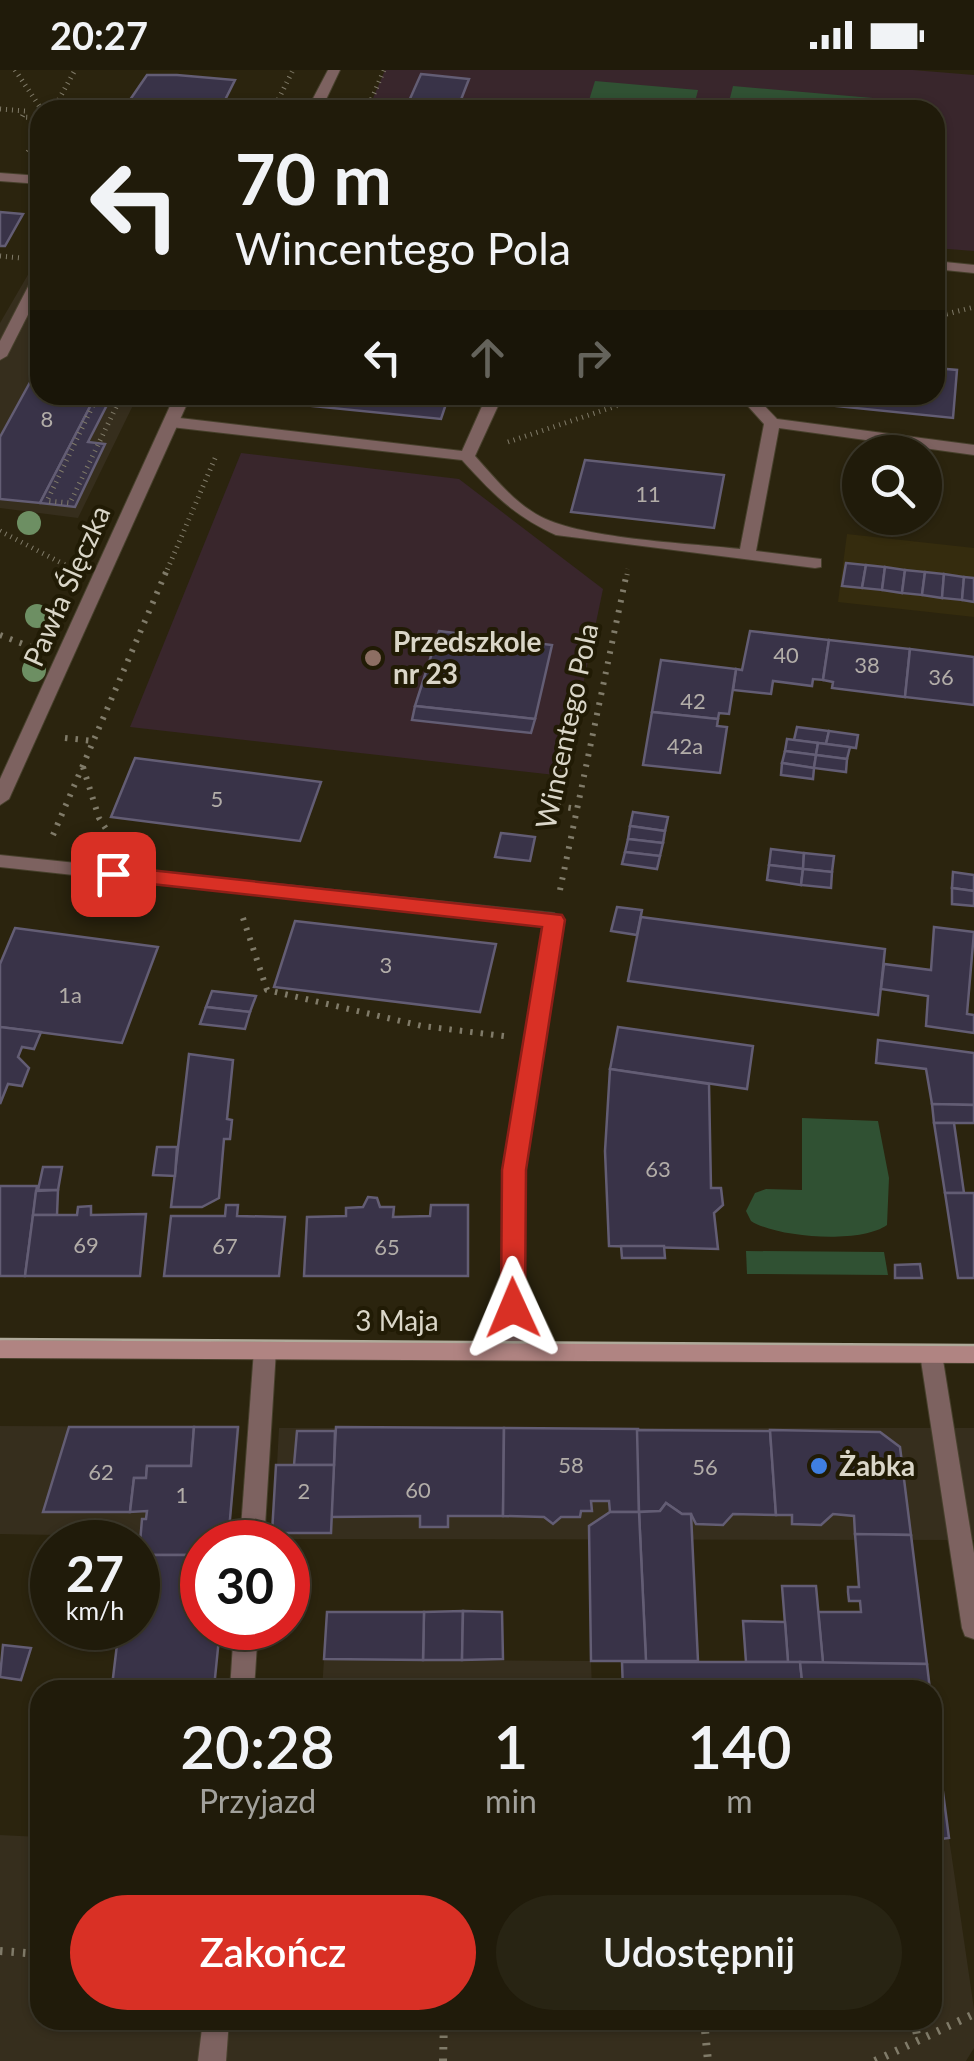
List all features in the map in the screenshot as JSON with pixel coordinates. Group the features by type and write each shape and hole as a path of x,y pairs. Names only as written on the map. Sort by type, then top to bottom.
{"street":[{"path":"319,100 334,70"},
{"path":"0,176 30,179"},
{"path":"945,266 974,269"},
{"path":"0,356 30,297"},
{"name":"Pawła Ślęczka","path":"0,799 179,405"},
{"path":"467,456 490,405"},
{"path":"755,405 772,423 974,450"},
{"path":"171,422 467,456 499,492 543,525 585,537 815,563"},
{"path":"747,554 772,423"},
{"path":"0,861 554,920 514,1170 511,1351"},
{"name":"3 Maja","path":"0,1349 974,1354"},
{"path":"253,1520 265,1350"},
{"path":"931,1354 974,1628"},
{"path":"243,1680 245,1650"},
{"path":"212,2061 215,2030"}],"path":[{"path":"15,70 35,100"},
{"path":"58,100 75,70"},
{"path":"282,70 288,80"},
{"path":"278,100 293,70"},
{"path":"371,100 384,70"},
{"path":"0,109 25,111 22,117 30,117"},
{"path":"945,314 974,307"},
{"path":"93,405 47,500 70,503 114,405"},
{"path":"467,456 619,405"},
{"path":"40,866 228,428"},
{"path":"0,531 25,548 69,567"},
{"name":"Wincentego Pola","path":"554,920 633,542"},
{"path":"65,738 94,741"},
{"path":"83,766 99,818 114,842 150,878"},
{"path":"558,806 577,809"},
{"path":"232,886 266,990 422,1026 505,1036"},
{"path":"0,1951 30,1953"},
{"path":"942,2029 974,2014"},
{"path":"443,2061 444,2030"},
{"path":"705,2030 708,2061"},
{"path":"916,2030 918,2040"},
{"path":"876,2061 940,2030"}],"shaded area":[{"path":"385,70 913,70 974,75 974,251 945,249 945,100 372,100"},
{"path":"30,271 30,405 133,405 78,518 0,508 0,323"},
{"name":"Przedszkole nr 23","path":"241,453 459,479 603,589 564,776 130,727"},
{"path":"847,535 974,548 974,617 838,602"},
{"path":"0,1426 240,1427 231,1520 180,1520 180,1537 160,1537 160,1520 30,1520 30,1535 0,1534"},
{"path":"279,1428 974,1428 974,1540 310,1539 310,1520 274,1520"},
{"path":"324,1659 591,1661 592,1680 323,1680"},
{"path":"0,1835 30,1836 30,2030 942,2030 942,1839 949,1838 974,2009 974,2048 966,2061 0,2061"}],"green space":[{"path":"595,81 698,90 696,100 589,100"},
{"path":"733,86 873,98 873,100 730,100"},
{"path":"802,1118 878,1121 889,1178 887,1225 839,1237 799,1235 751,1221 746,1211 755,1193 766,1189 802,1190"},
{"path":"746,1251 884,1252 888,1275 747,1274"}],"building":[{"path":"421,74 469,79 461,100 409,100"},
{"path":"147,75 235,80 225,100 130,100"},
{"path":"0,212 23,214 5,246 0,246"},
{"path":"945,369 957,370 953,418 826,405 945,405"},
{"path":"30,382 30,405 91,405 40,503 0,499 0,437"},
{"path":"91,405 107,405 88,442 105,444 75,507 40,503"},
{"path":"302,405 446,405 441,419"},
{"path":"585,460 724,475 714,528 571,512"},
{"path":"846,563 866,565 862,588 842,586"},
{"path":"866,565 885,567 882,590 862,588"},
{"path":"885,567 905,570 902,593 882,590"},
{"path":"905,570 925,572 922,595 902,593"},
{"path":"925,572 944,574 942,598 922,595"},
{"path":"944,574 964,577 962,600 942,598"},
{"path":"964,577 974,578 974,602 962,600"},
{"path":"439,631 552,645 535,719 415,706"},
{"path":"750,631 829,640 823,680 813,679 812,686 773,681 771,694 733,690 736,669 742,670"},
{"path":"829,640 910,649 905,697 832,688 833,682 823,680"},
{"path":"910,649 974,657 974,705 905,697"},
{"path":"661,660 736,669 729,714 719,713 718,719 652,712"},
{"path":"415,706 535,719 531,733 412,720"},
{"path":"652,712 718,719 717,726 727,727 720,773 643,765"},
{"path":"797,727 829,731 826,744 794,740"},
{"path":"829,731 858,735 856,748 826,744"},
{"path":"787,739 818,743 816,755 785,751"},
{"path":"818,743 850,747 847,759 816,755"},
{"path":"785,751 816,755 814,768 782,763"},
{"path":"816,755 847,759 846,772 814,768"},
{"path":"135,758 321,782 300,841 111,817"},
{"path":"782,763 814,768 813,779 781,775"},
{"path":"633,812 668,817 665,831 630,826"},
{"path":"630,826 665,831 663,843 628,839"},
{"path":"501,833 535,837 530,861 495,857"},
{"path":"628,839 663,843 660,856 625,852"},
{"path":"771,849 804,853 803,869 769,865"},
{"path":"625,852 660,856 657,869 622,864"},
{"path":"804,853 834,856 832,872 803,869"},
{"path":"769,865 803,869 801,885 767,880"},
{"path":"803,869 832,872 831,888 801,885"},
{"path":"953,872 974,875 974,891 952,888"},
{"path":"952,888 974,891 974,906 952,904"},
{"path":"617,907 642,910 637,935 611,931"},
{"path":"641,917 885,949 878,1015 628,981"},
{"path":"295,921 496,944 480,1012 274,987"},
{"path":"934,927 974,932 967,1014 974,1015 974,1033 926,1026 928,996 881,989 884,964 931,970"},
{"path":"15,928 158,947 122,1043 0,1027 0,964"},
{"path":"212,991 256,996 250,1012 206,1007"},
{"path":"206,1007 250,1012 245,1029 200,1024"},
{"path":"0,1027 41,1032 34,1049 22,1047 18,1057 29,1068 22,1086 8,1084 0,1104"},
{"path":"618,1027 753,1046 747,1089 610,1069"},
{"path":"878,1040 974,1053 974,1105 932,1104 926,1069 876,1063"},
{"path":"189,1054 233,1060 227,1119 232,1120 230,1139 224,1139 219,1198 202,1207 171,1207"},
{"path":"610,1069 709,1084 711,1188 721,1188 723,1205 714,1213 718,1249 609,1246 605,1151"},
{"path":"932,1104 974,1105 974,1123 934,1123"},
{"path":"934,1123 954,1123 964,1193 945,1193"},
{"path":"157,1147 177,1147 175,1176 153,1175"},
{"path":"43,1167 62,1167 58,1190 38,1190"},
{"path":"0,1186 37,1186 25,1276 0,1276"},
{"path":"58,1190 57,1215 33,1215 36,1191"},
{"path":"945,1193 974,1193 974,1278 958,1278"},
{"path":"368,1197 377,1198 380,1207 394,1207 393,1217 430,1216 431,1205 468,1205 468,1276 304,1276 307,1217 346,1216 346,1208 363,1207"},
{"path":"226,1205 238,1205 237,1216 285,1217 279,1276 164,1276 171,1216 225,1216"},
{"path":"91,1206 91,1215 146,1214 140,1276 25,1276 33,1215 77,1215 78,1207"},
{"path":"621,1246 664,1246 665,1258 622,1258"},
{"path":"920,1264 922,1278 895,1278 895,1265"},
{"path":"69,1427 194,1427 191,1466 147,1466 146,1478 134,1478 130,1512 43,1512"},
{"path":"194,1427 238,1427 230,1520 180,1520 180,1555 160,1555 160,1520 142,1520 146,1519 147,1511 130,1512 134,1478 146,1478 147,1466 191,1466"},
{"path":"336,1427 504,1428 503,1516 448,1516 448,1527 420,1527 420,1516 331,1517"},
{"path":"504,1428 638,1429 639,1512 610,1512 609,1501 591,1501 592,1511 581,1511 580,1517 561,1517 553,1524 544,1517 503,1516"},
{"path":"637,1430 770,1431 776,1515 733,1514 723,1525 696,1524 691,1514 682,1514 666,1503 660,1511 639,1512"},
{"path":"770,1430 880,1432 900,1447 911,1535 855,1534 854,1516 833,1514 821,1525 792,1524 792,1515 776,1515"},
{"path":"297,1431 335,1431 334,1465 294,1465"},
{"path":"276,1465 334,1465 331,1533 310,1533 310,1520 273,1520"},
{"path":"666,1503 682,1514 691,1514 698,1661 646,1661 639,1512 660,1511"},
{"path":"610,1512 639,1512 646,1661 591,1661 589,1526"},
{"path":"855,1534 911,1535 927,1664 823,1663 818,1612 861,1612 860,1601 849,1601 848,1592 848,1587 859,1587"},
{"path":"160,1555 180,1555 180,1650 218,1650 215,1680 113,1680 116,1650 160,1650"},
{"path":"782,1586 816,1586 823,1663 788,1662"},
{"path":"463,1611 462,1660 423,1660 424,1612"},
{"path":"463,1611 502,1612 503,1659 462,1660"},
{"path":"327,1612 424,1612 423,1660 324,1659"},
{"path":"743,1621 785,1622 788,1662 746,1662"},
{"path":"3,1645 30,1648 21,1680 0,1677"},
{"path":"622,1662 800,1662 802,1680 623,1680"},
{"path":"800,1662 927,1664 929,1680 802,1680"},
{"path":"942,1784 949,1838 942,1839"}],"tram line":[{"path":"0,1339 974,1345"}],"place":[{"name":"Przedszkole nr 23","path":"373,658"},
{"name":"Żabka","path":"819,1466"}],"route":[{"path":"113,874 554,920 514,1170 513,1308"}]}
